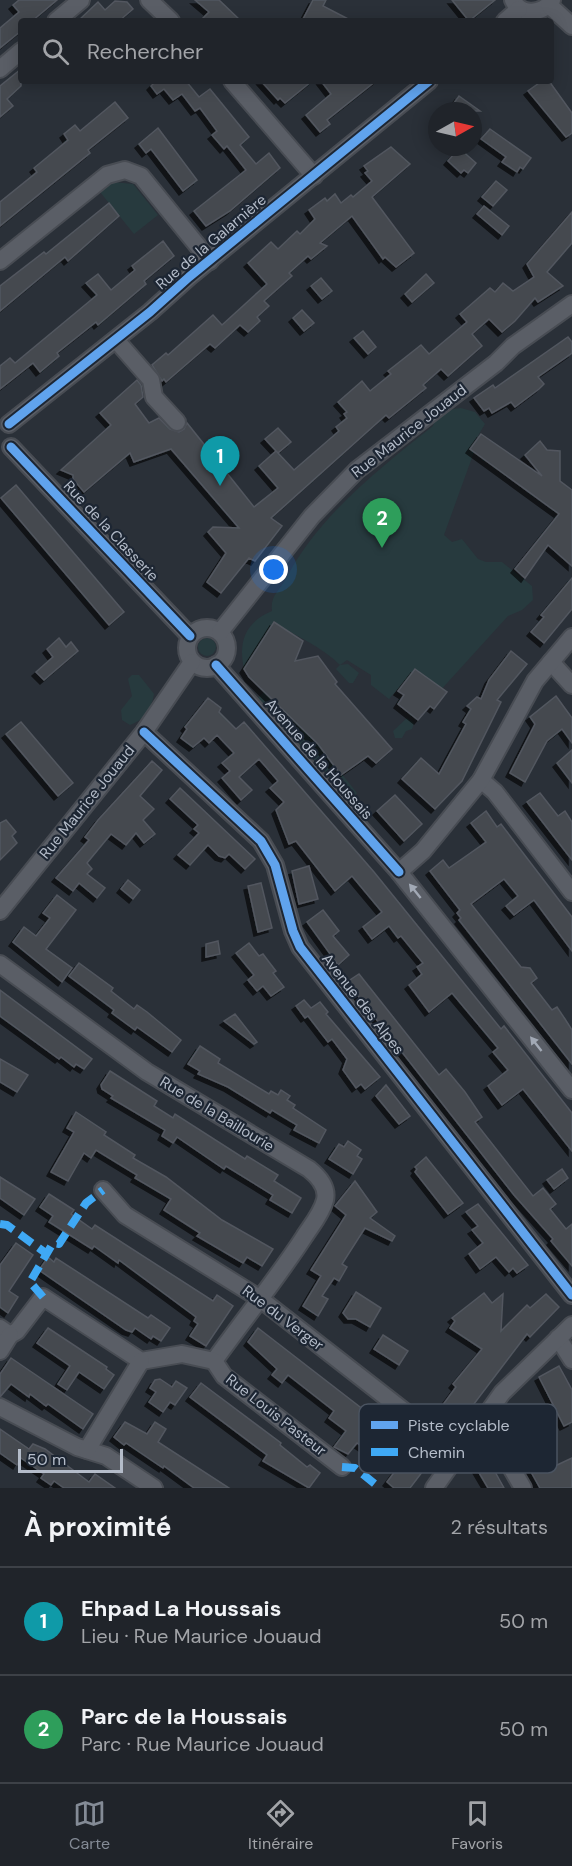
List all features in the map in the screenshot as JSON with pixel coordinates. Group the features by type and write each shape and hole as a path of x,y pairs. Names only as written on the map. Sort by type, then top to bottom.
{"street":[{"path":"60,18 81,0"},
{"path":"149,0 168,18"},
{"path":"507,18 516,4 532,11 551,2 572,26"},
{"path":"0,69 18,54"},
{"path":"235,84 314,176"},
{"name":"Rue de la Galarnière","path":"5,421 116,340 425,84"},
{"path":"0,261 107,175 125,170 141,176 210,261"},
{"name":"Rue Maurice Jouaud","path":"220,632 312,516 357,470 496,363 513,346 572,304"},
{"path":"116,340 151,380 154,397 177,422"},
{"path":"5,421 14,436 5,450"},
{"name":"Rue de la Classerie","path":"5,450 190,636"},
{"path":"206,627 220,632 227,647 223,660 206,668 192,662 186,647 190,636 206,627"},
{"path":"399,872 423,851 482,780 535,681 572,637"},
{"name":"Rue Maurice Jouaud","path":"0,910 144,732 192,662"},
{"path":"551,662 572,684"},
{"name":"Avenue de la Houssais","path":"216,665 399,872 572,1090"},
{"name":"Avenue des Alpes","path":"144,732 261,841 275,864 293,931 300,948 572,1295"},
{"path":"482,780 495,792 572,892"},
{"name":"Rue de la Baillourie","path":"0,964 147,1072 309,1169 321,1180 326,1195 321,1211 275,1282 259,1298"},
{"name":"Rue du Verger","path":"103,1190 125,1215 259,1298 395,1404"},
{"path":"0,1351 5,1331 17,1331 43,1297 141,1361 87,1450"},
{"name":"Rue Louis Pasteur","path":"214,1361 259,1298"},
{"path":"494,1404 502,1393 572,1325"},
{"path":"558,1338 572,1360"},
{"name":"Rue Louis Pasteur","path":"141,1361 182,1354 214,1361 224,1376 342,1467"},
{"path":"0,1407 87,1450 106,1456 154,1488"},
{"path":"434,1488 445,1473"},
{"path":"514,1473 523,1488"}],"green space":[{"path":"113,182 133,184 158,215 134,234 100,192"},
{"path":"461,408 475,412 485,424 470,449 474,452 444,535 452,542 462,539 478,559 486,562 502,562 532,586 533,600 522,610 508,616 438,693 422,681 425,676 415,669 389,699 371,685 371,675 347,660 340,665 317,647 274,622 244,669 243,642 255,621 272,611 272,601 299,556 332,514 351,495 433,426 440,415"},
{"path":"203,638 211,638 216,643 214,654 203,656 198,651 198,643"},
{"path":"348,664 359,673 353,683 349,683 336,669 340,665"},
{"path":"132,675 139,675 154,694 146,713 130,725 122,720 121,710 132,696 128,679"},
{"path":"264,692 318,744 357,793 351,800 258,698"},
{"path":"407,718 414,723 412,729 406,731 402,738 395,738 393,731"}],"building":[{"path":"19,0 57,0 36,18 18,18 18,33 0,48 0,28 19,12 13,5"},
{"path":"195,0 219,0 238,18 203,18 209,12"},
{"path":"313,0 326,0 323,6 346,18 304,18"},
{"path":"452,0 495,0 473,18 467,18"},
{"path":"115,1 127,2 133,9 122,18 81,18 98,2 105,10"},
{"path":"18,71 18,84 21,86 7,99 13,106 0,117 0,86"},
{"path":"153,84 188,84 199,97 210,89 249,137 240,145 256,164 269,153 280,168 230,211 206,226 194,211 246,170 227,146 224,149 212,135 217,131 200,108 195,111 182,94 173,100 164,89 157,94 151,86"},
{"path":"264,84 308,84 285,103 280,98 278,100"},
{"path":"323,84 372,84 327,120 330,124 320,132 306,115 331,94"},
{"path":"538,84 551,84 572,113 572,133 566,137 528,91"},
{"path":"459,96 467,102 455,102"},
{"path":"115,102 128,118 88,150 90,153 0,226 0,202 37,172 34,168 68,140 64,134 75,125 80,131"},
{"path":"158,128 197,180 183,191 151,149 146,153 139,144"},
{"path":"490,129 531,158 523,169 520,167 517,172 502,162 506,157 482,138"},
{"path":"391,147 410,164 372,197 414,253 396,267 385,257 383,259 352,216 320,243 327,246 311,259 308,256 289,273 292,276 264,301 269,306 257,317 260,321 248,332 240,325 215,348 210,344 166,382 164,379 162,381 152,365 166,353 168,355 213,315 222,325 267,284 248,263 271,242 278,249 297,231 300,234 315,219 309,210 325,198 327,201 335,194 341,203 351,195 353,197 372,181 365,173 368,171 364,166"},
{"path":"452,156 468,156 476,163 468,173 464,170 461,173 448,161"},
{"path":"496,181 507,190 493,206 482,197"},
{"path":"109,203 119,216 68,261 65,257 0,311 0,286 44,252 46,254"},
{"path":"484,206 509,226 502,235 477,214"},
{"path":"572,212 572,243 547,272 563,286 538,302 535,298 502,332 489,319 472,334 482,346 448,376 441,369 423,385 426,388 389,418 386,415 271,518 282,526 255,561 249,558 221,593 207,582 226,553 208,532 213,527 239,528 171,449 134,462 130,453 84,492 73,479 73,475 61,470 111,425 100,413 137,380 141,385 143,397 135,404 149,423 159,418 170,429 179,432 187,423 254,507 278,488 259,466 276,451 294,470 339,431 336,427 347,418 344,414 347,412 338,402 362,381 370,391 391,374 388,371 421,345 429,354 467,322 460,314 490,288 495,292 503,283 513,291 534,277 527,264"},
{"path":"163,241 174,256 144,281 146,284 98,325 96,322 57,353 59,356 40,372 33,363 0,389 0,366 10,358 15,363 97,295 86,283 98,274 111,290 135,270 132,266"},
{"path":"426,274 434,283 412,302 405,294"},
{"path":"321,278 332,291 322,299 311,286"},
{"path":"302,310 314,323 304,331 293,318"},
{"path":"363,331 376,347 368,354 354,338"},
{"path":"568,337 572,342 572,353 538,377 544,384 515,407 511,402 492,413 489,408 484,411 474,398 493,385 495,388"},
{"path":"278,428 291,442 278,453 265,439"},
{"path":"481,434 542,476 525,455 540,441 547,450 560,451 560,481 572,490 572,566 548,545 525,578 515,569 559,514 470,449"},
{"path":"16,485 124,612 109,625 1,498"},
{"path":"572,578 572,609 544,643 531,632 544,617 541,615"},
{"path":"274,622 303,641 295,661 318,656 337,682 335,684 392,749 376,763 368,756 341,775 318,744 249,677 244,669"},
{"path":"59,638 66,647 71,642 78,651 44,680 36,672 53,657 47,649"},
{"path":"511,651 527,664 497,700 501,702 462,781 435,809 402,779 421,758 439,774 466,724 463,722 471,709 467,706 477,697 481,699 489,680"},
{"path":"415,669 447,692 434,709 430,706 418,720 398,704 404,695 398,691"},
{"path":"556,696 572,718 572,743 562,729 547,741 525,782 510,773 535,724 530,717"},
{"path":"208,698 221,708 219,712 236,729 244,722 374,872 501,1029 504,1026 572,1113 572,1151 523,1089 502,1105 488,1086 508,1070 493,1052 498,1048 452,993 429,1012 409,985 422,974 417,967 423,963 401,936 398,938 389,926 372,939 363,927 382,912 352,876 335,891 296,841 289,844 276,810 284,802 270,788 278,781 259,759 239,777 252,790 241,800 222,778 230,771 222,763 234,753 217,735 209,743 204,738 193,747 181,738 187,729 185,727"},
{"path":"21,722 73,783 58,796 6,734"},
{"path":"572,750 572,783 557,763"},
{"path":"152,761 162,770 140,796 154,809 143,820 155,834 144,843 136,833 126,845 111,834 87,863 92,869 87,874 105,888 97,898 79,883 73,891 56,878 89,840 85,837 98,820"},
{"path":"180,788 255,859 245,869 229,854 225,858 219,856 208,845 190,865 178,855 199,833 194,829 198,825 170,799"},
{"path":"540,793 558,816 565,811 572,822 572,860 527,802"},
{"path":"395,795 422,824 404,841 377,811"},
{"path":"486,811 497,827 501,824 572,917 572,951 534,900 514,915 506,906 518,896 504,879 471,904 521,967 530,968 537,978 531,983 552,1010 557,1007 572,1030 572,1064 459,920 461,918 457,913 460,910 430,871 443,860 449,868 486,842 471,823"},
{"path":"6,820 16,832 12,836 17,843 0,860 0,823"},
{"path":"309,866 318,899 299,904 292,871"},
{"path":"128,880 140,890 133,899 121,889"},
{"path":"261,883 272,928 258,932 248,886"},
{"path":"57,895 76,910 46,949 72,968 62,982 13,942 24,927 36,936 50,918 43,913"},
{"path":"323,910 339,931 333,936 349,955 338,965 307,922"},
{"path":"218,941 220,954 206,957 206,944"},
{"path":"249,943 259,956 263,954 276,971 273,973 284,987 271,996 263,986 257,991 248,980 254,975 236,953"},
{"path":"79,963 113,988 111,991 134,1009 137,1005 181,1040 172,1052 137,1027 135,1030 112,1013 114,1010 69,976"},
{"path":"359,974 439,1075 446,1069 465,1092 482,1117 475,1122 533,1196 543,1188 556,1204 550,1209 566,1229 572,1224 572,1266 551,1241 553,1239 514,1195 347,982"},
{"path":"0,990 92,1059 84,1069 76,1064 74,1067 61,1057 59,1059 0,1016"},
{"path":"304,1000 311,1008 320,1002 328,1012 326,1014 380,1077 365,1089 361,1084 356,1088 343,1070 347,1059 332,1039 328,1042 308,1016 305,1018 296,1006"},
{"path":"235,1014 257,1042 254,1044 224,1021"},
{"path":"200,1046 220,1059 218,1063 269,1094 271,1091 278,1095 281,1090 290,1096 287,1100 295,1105 293,1108 326,1130 319,1143 294,1130 297,1125 272,1110 270,1113 228,1087 198,1074 200,1071 188,1064"},
{"path":"0,1059 28,1075 17,1092 0,1082"},
{"path":"110,1071 157,1101 154,1106 173,1118 175,1114 245,1159 247,1156 278,1175 274,1181 301,1198 292,1213 270,1200 273,1195 226,1166 224,1169 177,1137 173,1143 162,1136 165,1130 111,1098 113,1096 102,1089 101,1085"},
{"path":"386,1085 410,1116 399,1124 376,1096"},
{"path":"76,1112 106,1132 104,1135 135,1155 133,1158 166,1177 222,1220 273,1249 262,1266 247,1257 243,1263 197,1236 200,1233 164,1210 171,1199 135,1178 137,1175 96,1150 91,1158 84,1153 68,1181 51,1172 74,1132 67,1128"},
{"path":"348,1141 361,1150 357,1156 362,1159 353,1174 329,1159 339,1144 344,1147"},
{"path":"426,1157 463,1203 448,1214 415,1172 417,1169 415,1167"},
{"path":"562,1169 568,1178 554,1189 547,1180"},
{"path":"0,1177 35,1199 24,1215 0,1198"},
{"path":"355,1181 377,1212 370,1218 395,1236 392,1241 365,1228 342,1264 347,1267 339,1281 334,1278 322,1296 328,1299 318,1316 303,1306 321,1276 311,1270 346,1215 335,1206"},
{"path":"49,1194 74,1210 71,1214 92,1229 95,1225 213,1301 217,1295 233,1306 206,1346 190,1336 198,1324 194,1321 196,1317 119,1260 118,1263 94,1246 92,1249 49,1222 53,1216 40,1207"},
{"path":"478,1204 528,1265 517,1273 513,1268 509,1272 496,1257 480,1269 469,1254 483,1243 472,1230 478,1226 466,1212"},
{"path":"16,1243 33,1255 9,1291 18,1297 8,1313 0,1307 0,1265"},
{"path":"48,1257 54,1262 56,1258 148,1318 151,1315 170,1328 161,1341 153,1336 151,1339 135,1328 132,1332 126,1330 39,1270"},
{"path":"356,1292 381,1308 370,1327 356,1319 348,1319 343,1313"},
{"path":"484,1293 492,1303 503,1294 501,1331 527,1305 530,1308 546,1294 559,1307 530,1337 527,1334 474,1404 443,1404 456,1387 453,1384 482,1349 450,1328 455,1321 452,1318"},
{"path":"48,1328 107,1367 106,1369 114,1375 104,1389 79,1372 67,1390 58,1384 70,1366 37,1343"},
{"path":"258,1328 359,1406 359,1444 357,1443 348,1454 334,1447 346,1431 329,1418 334,1411 288,1375 282,1383 272,1375 277,1369 248,1342"},
{"path":"383,1335 408,1351 399,1365 374,1349"},
{"path":"11,1358 93,1414 83,1429 48,1404 46,1406 30,1394 29,1397 11,1384 0,1397 0,1374"},
{"path":"559,1366 572,1390 572,1422 564,1426 557,1412 557,1404 553,1404 539,1377"},
{"path":"160,1379 172,1387 176,1381 187,1388 175,1405 170,1402 163,1412 149,1402 156,1392 150,1388 155,1380"},
{"path":"201,1383 281,1443 280,1445 307,1467 310,1465 320,1473 309,1488 263,1461 267,1455 190,1397"},
{"path":"125,1422 147,1434 155,1422 166,1429 158,1442 229,1488 194,1488 164,1466 163,1468 126,1443 124,1445 114,1437"},
{"path":"0,1429 29,1449 33,1444 45,1449 89,1482 95,1474 115,1488 64,1488 54,1481 51,1485 41,1478 44,1474 21,1458 17,1465 0,1453"},
{"path":"572,1458 572,1488 540,1488 532,1473 557,1473 557,1465"},
{"path":"394,1473 421,1473 410,1488 394,1488 387,1482"},
{"path":"479,1473 496,1473 504,1488 488,1488"}],"marked path":[{"path":"43,1297 30,1282 53,1243 59,1244 86,1203 103,1190"},
{"path":"0,1224 7,1225 47,1254"},
{"path":"342,1467 355,1468 359,1471"},
{"path":"361,1473 380,1488"}],"cycle path":[{"path":"9,424 150,312 189,277 425,84"},
{"path":"11,447 190,636"},
{"path":"216,665 399,872"},
{"path":"144,732 261,841 275,865 293,931 300,947 572,1295"}],"place":[{"name":"Ehpad La Houssais","path":"220,486"},
{"name":"Parc de la Houssais","path":"382,548"}]}
